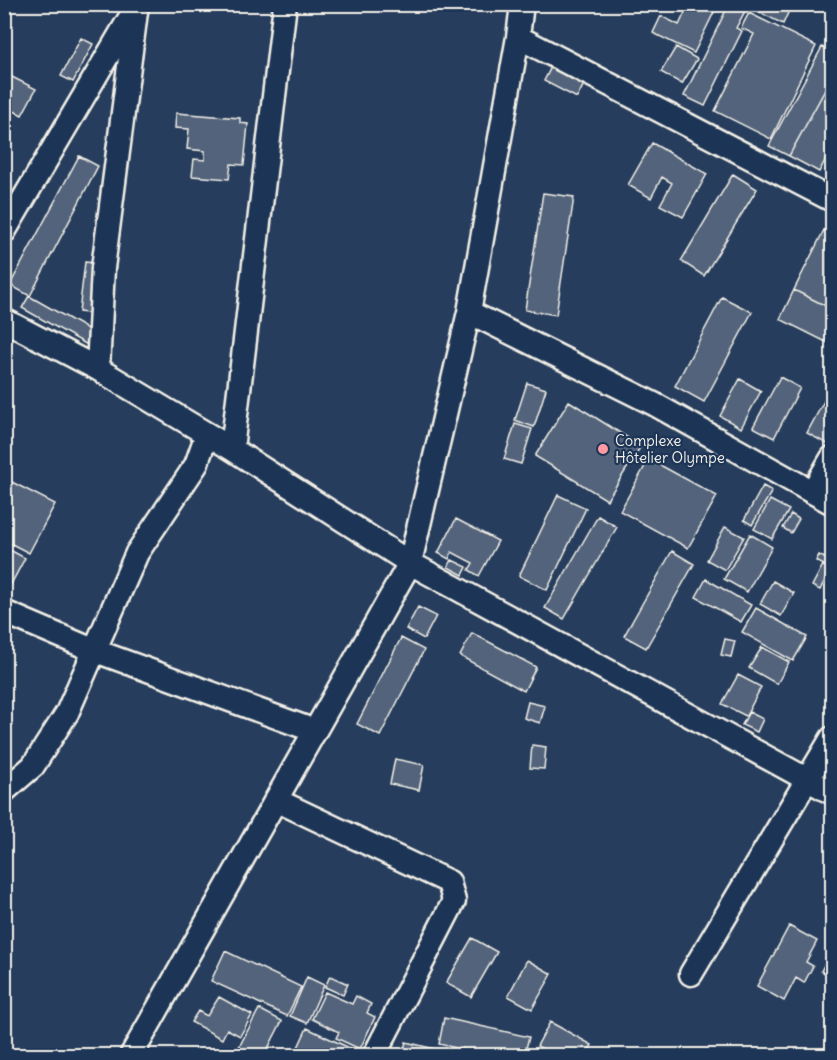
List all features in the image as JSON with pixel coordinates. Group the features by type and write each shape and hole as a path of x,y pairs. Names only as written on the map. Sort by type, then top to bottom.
{"street":[{"path":"232,449 285,4"},
{"path":"131,1056 410,563 469,312 522,4"},
{"path":"4,232 137,6"},
{"path":"98,369 103,268 137,6"},
{"path":"518,37 832,200"},
{"path":"469,312 654,404 832,503"},
{"path":"4,320 98,369 207,434 410,563 832,793"},
{"path":"4,791 33,766 67,713 137,553 196,465 207,434"},
{"path":"812,492 832,458"},
{"path":"4,612 93,650 315,731"},
{"path":"691,974 832,738"},
{"path":"276,800 449,882 454,901 374,1056"}],"building":[{"path":"689,4 718,4 694,53 653,33 661,16 679,25"},
{"path":"729,4 745,11 736,28 742,31 705,106 684,96"},
{"path":"743,4 792,4 783,24"},
{"path":"749,13 816,46 771,139 715,111 754,34 741,28"},
{"path":"81,38 93,44 73,82 61,76"},
{"path":"676,47 697,59 682,84 661,72"},
{"path":"822,47 832,53 832,77 789,156 769,146"},
{"path":"551,67 584,84 577,98 544,81"},
{"path":"4,73 36,89 22,115 4,106"},
{"path":"832,77 832,147 819,172 789,156"},
{"path":"176,113 240,118 240,123 248,124 244,165 231,164 229,179 192,176 194,159 205,160 205,151 187,149 189,129 175,128"},
{"path":"652,143 707,174 683,217 660,205 672,183 662,177 651,198 628,185"},
{"path":"79,156 98,166 30,296 10,285"},
{"path":"733,174 757,189 704,276 681,261"},
{"path":"543,193 574,197 556,315 525,310"},
{"path":"824,230 832,234 832,309 794,290"},
{"path":"85,262 103,264 96,314 79,312"},
{"path":"794,290 832,309 832,345 780,319"},
{"path":"29,296 98,335 91,347 22,308"},
{"path":"722,297 752,312 704,402 675,386"},
{"path":"780,377 800,388 774,438 753,427"},
{"path":"740,379 761,391 741,428 720,416"},
{"path":"527,383 546,389 534,427 515,420"},
{"path":"832,386 832,434 827,444 807,433"},
{"path":"569,401 641,446 607,500 535,456"},
{"path":"515,424 532,429 521,464 504,459"},
{"path":"649,459 717,496 688,548 620,511"},
{"path":"4,478 55,504 29,553 4,540"},
{"path":"763,486 772,491 752,525 744,520"},
{"path":"558,495 586,508 547,590 519,576"},
{"path":"770,500 789,510 772,539 754,529"},
{"path":"791,514 799,519 791,533 783,528"},
{"path":"598,516 617,527 564,619 545,608"},
{"path":"456,519 498,541 479,576 469,570 473,563 452,552 449,559 438,553"},
{"path":"725,527 744,537 725,570 707,560"},
{"path":"750,534 772,547 747,592 724,579"},
{"path":"8,549 25,558 9,588 4,586 4,555"},
{"path":"672,551 694,564 646,648 624,636"},
{"path":"819,555 832,562 832,569 816,561"},
{"path":"452,560 467,567 463,575 448,567"},
{"path":"823,565 830,569 820,590 812,586"},
{"path":"706,579 751,605 741,622 696,597"},
{"path":"773,581 794,593 781,616 760,604"},
{"path":"418,607 436,616 424,639 406,629"},
{"path":"756,608 807,637 793,661 742,632"},
{"path":"472,633 536,667 524,691 460,656"},
{"path":"401,638 424,650 380,736 357,724"},
{"path":"725,639 735,641 731,657 721,655"},
{"path":"762,647 789,662 777,684 749,668"},
{"path":"738,675 761,687 746,716 722,704"},
{"path":"528,702 545,706 540,723 524,718"},
{"path":"749,712 763,719 757,732 742,725"},
{"path":"532,745 546,747 544,769 530,768"},
{"path":"395,759 424,765 419,790 390,784"},
{"path":"789,926 817,941 806,962 813,966 804,983 796,978 784,1001 757,986"},
{"path":"472,938 497,952 471,997 446,983"},
{"path":"832,950 832,977 821,971"},
{"path":"225,951 301,987 287,1016 211,981"},
{"path":"527,960 552,974 532,1009 508,996"},
{"path":"330,976 348,984 343,995 325,987"},
{"path":"307,977 324,985 307,1023 290,1016"},
{"path":"325,992 352,1004 356,996 371,1004 367,1013 375,1017 360,1049 336,1038 339,1032 312,1019"},
{"path":"219,997 252,1015 240,1036 227,1029 222,1039 191,1022 198,1011 207,1016"},
{"path":"259,1009 282,1021 264,1056 251,1056 238,1049"},
{"path":"444,1018 529,1037 524,1056 490,1056 439,1044"},
{"path":"550,1022 592,1045 586,1056 556,1056 537,1046"},
{"path":"307,1028 360,1053 359,1056 294,1056"},
{"path":"406,1042 451,1053 450,1056 403,1053"}],"place":[{"name":"Complexe Hôtelier Olympe","path":"603,449"}]}
